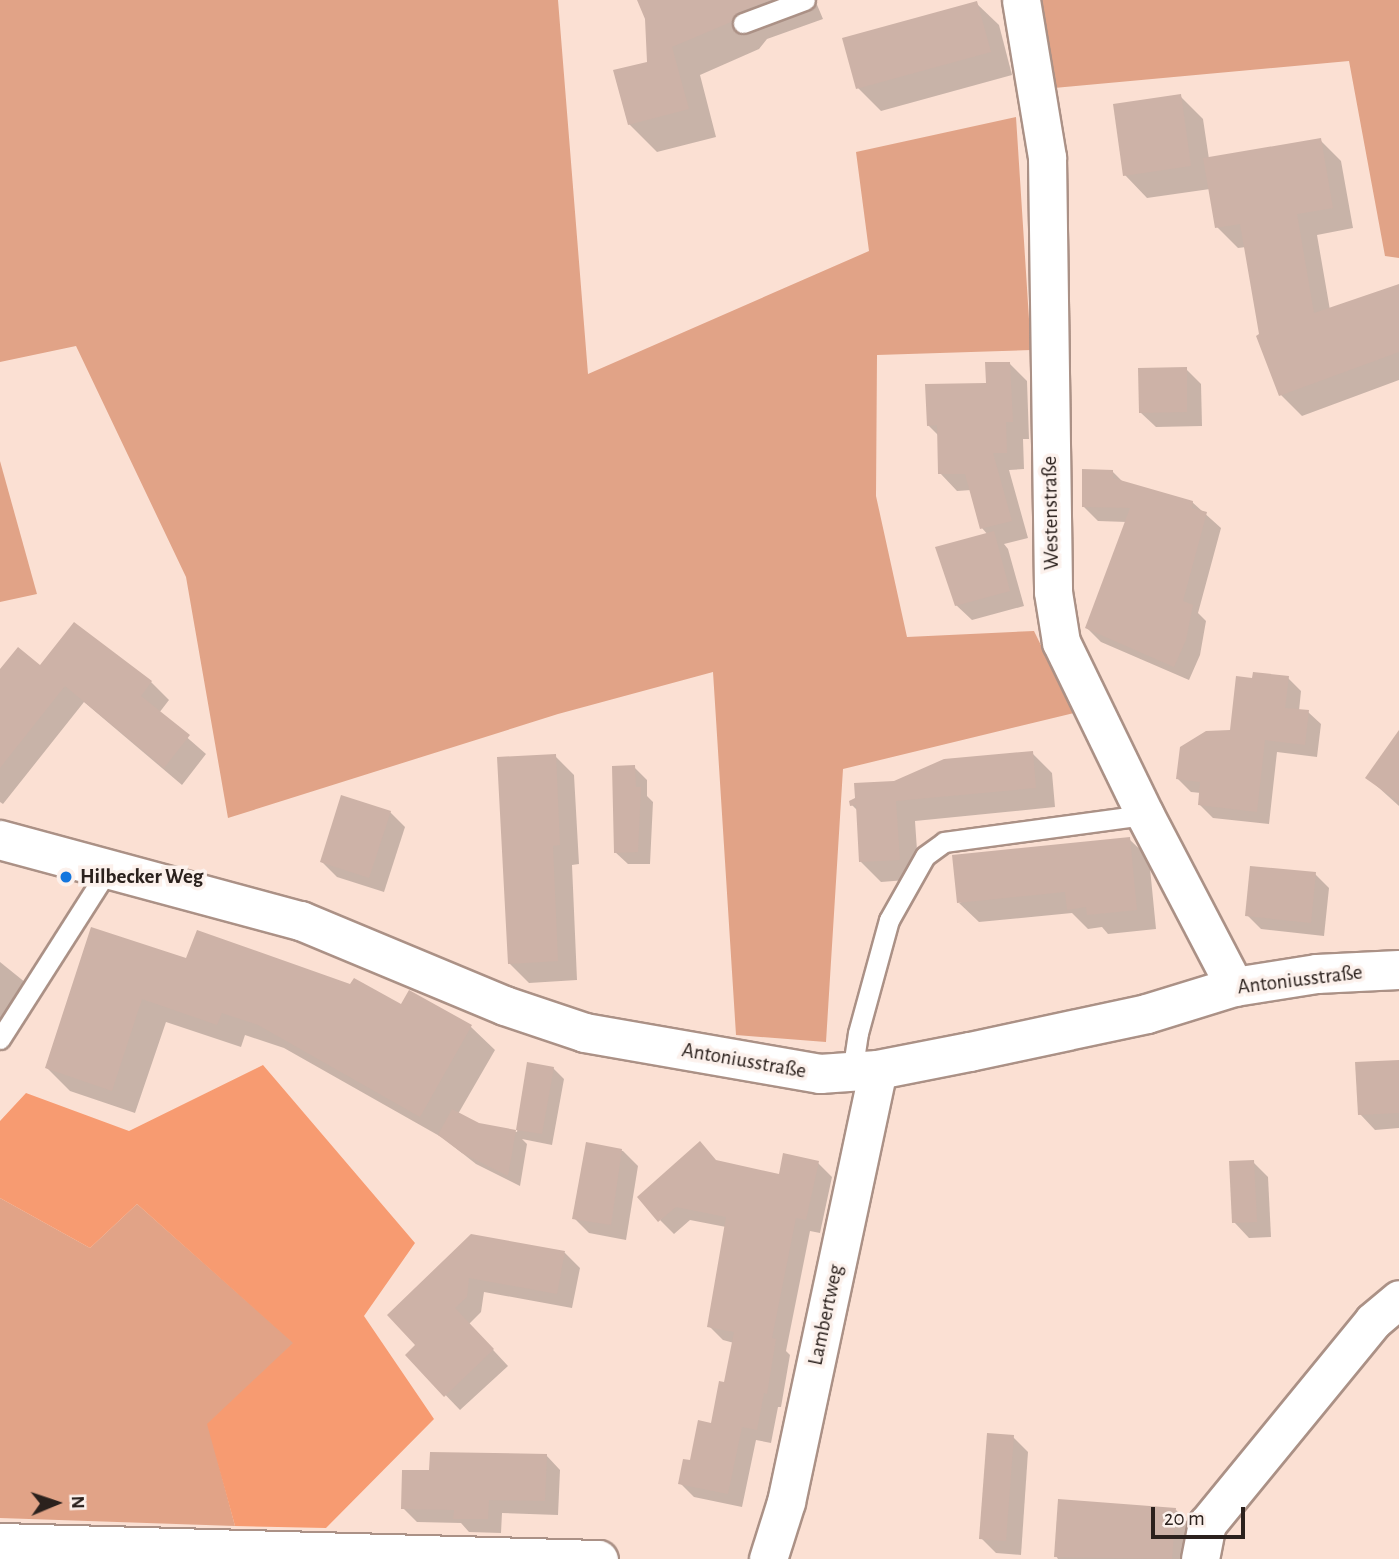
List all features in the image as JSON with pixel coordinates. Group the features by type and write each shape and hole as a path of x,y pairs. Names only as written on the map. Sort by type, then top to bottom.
{"street":[{"name":"Westenstraße","path":"1021,0 1047,157 1052,593 1061,642 1145,815 1234,987"},
{"name":"Antoniusstraße","path":"0,840 301,921 505,1006 585,1033 820,1074 865,1071 1147,1014 1234,987 1317,974 1399,970"},
{"name":"Lambertweg","path":"768,1559 789,1489 865,1071"},
{"path":"1200,1559 1207,1524 1373,1321 1399,1298"},
{"path":"0,1542 599,1559"}],"lane":[{"path":"743,23 805,0"},
{"path":"865,1071 858,1033 889,920 925,856 944,842 1145,815"},
{"path":"0,1040 109,868"}],"shaded area":[{"path":"0,0 558,0 588,374 869,251 856,152 1016,117 1031,350 877,355 876,496 907,637 1034,631 1074,713 843,769 826,1042 736,1035 713,672 558,714 228,818 186,577 76,346 0,362"},
{"path":"1037,0 1399,0 1399,258 1385,256 1349,61 1054,88"},
{"path":"0,461 37,594 0,602"},
{"path":"263,1065 415,1243 364,1316 434,1419 326,1528 235,1526 207,1424 293,1343 137,1204 90,1248 0,1198 0,1121 26,1093 129,1131"},
{"path":"0,1198 90,1248 137,1204 294,1343 208,1424 235,1526 0,1518"}],"building":[{"path":"637,0 770,0 739,12 731,22 672,47 689,109 628,125 613,70 647,62 645,19"},
{"path":"977,1 991,52 856,89 842,38"},
{"path":"1181,94 1191,166 1123,176 1113,104"},
{"path":"1321,138 1333,208 1297,214 1314,313 1399,284 1399,352 1279,396 1256,336 1259,334 1240,224 1215,228 1203,158"},
{"path":"985,362 1010,362 1013,422 1006,422 1007,453 993,453 1012,521 980,529 965,474 938,474 937,425 927,426 925,384 986,383"},
{"path":"1187,367 1187,412 1139,413 1138,368"},
{"path":"1082,469 1113,470 1113,478 1193,501 1192,508 1207,512 1183,601 1193,605 1186,640 1174,667 1085,628 1130,508 1082,507"},
{"path":"994,531 1010,591 955,606 935,547"},
{"path":"74,622 152,681 141,696 190,735 164,768 65,686 0,768 0,669 18,647 40,665"},
{"path":"1253,672 1289,676 1285,708 1309,710 1305,745 1265,740 1257,812 1198,805 1200,782 1176,779 1180,747 1206,731 1230,730 1236,676 1252,678"},
{"path":"1399,730 1399,802 1365,778"},
{"path":"1033,751 1036,788 896,801 900,860 859,862 856,805 850,806 849,801 855,798 854,783 894,781 944,759"},
{"path":"556,754 560,845 553,846 558,961 508,964 497,757"},
{"path":"635,765 636,787 641,787 638,852 614,853 612,766"},
{"path":"341,795 391,811 369,878 320,862"},
{"path":"1130,837 1137,910 1087,915 1086,907 1067,910 1065,892 957,903 952,855"},
{"path":"1250,866 1316,872 1311,923 1245,916"},
{"path":"91,927 186,958 197,930 350,984 354,978 401,1004 409,990 472,1025 420,1117 258,1025 222,1013 217,1025 142,999 112,1091 45,1068"},
{"path":"1399,1060 1399,1113 1358,1115 1355,1062"},
{"path":"527,1062 554,1067 542,1134 516,1130"},
{"path":"452,1109 479,1123 516,1130 508,1176 462,1153 438,1135"},
{"path":"700,1141 716,1160 779,1174 783,1153 819,1161 806,1220 796,1218 772,1338 776,1339 767,1394 764,1393 757,1430 742,1427 728,1494 678,1484 683,1459 690,1460 698,1420 711,1423 719,1381 724,1382 734,1332 707,1327 726,1217 676,1207 658,1222 637,1197"},
{"path":"586,1142 622,1149 611,1225 572,1219"},
{"path":"1254,1160 1257,1222 1232,1223 1229,1161"},
{"path":"471,1234 565,1251 557,1294 469,1278 467,1297 455,1308 494,1349 444,1397 405,1355 415,1345 387,1315"},
{"path":"987,1433 1014,1435 1006,1541 979,1539"},
{"path":"430,1452 547,1454 545,1501 489,1500 488,1519 453,1519 454,1510 401,1509 402,1470 429,1470"},
{"path":"1058,1499 1176,1508 1172,1559 1054,1557"}],"place":[{"name":"Hilbecker Weg","path":"66,877"}]}
